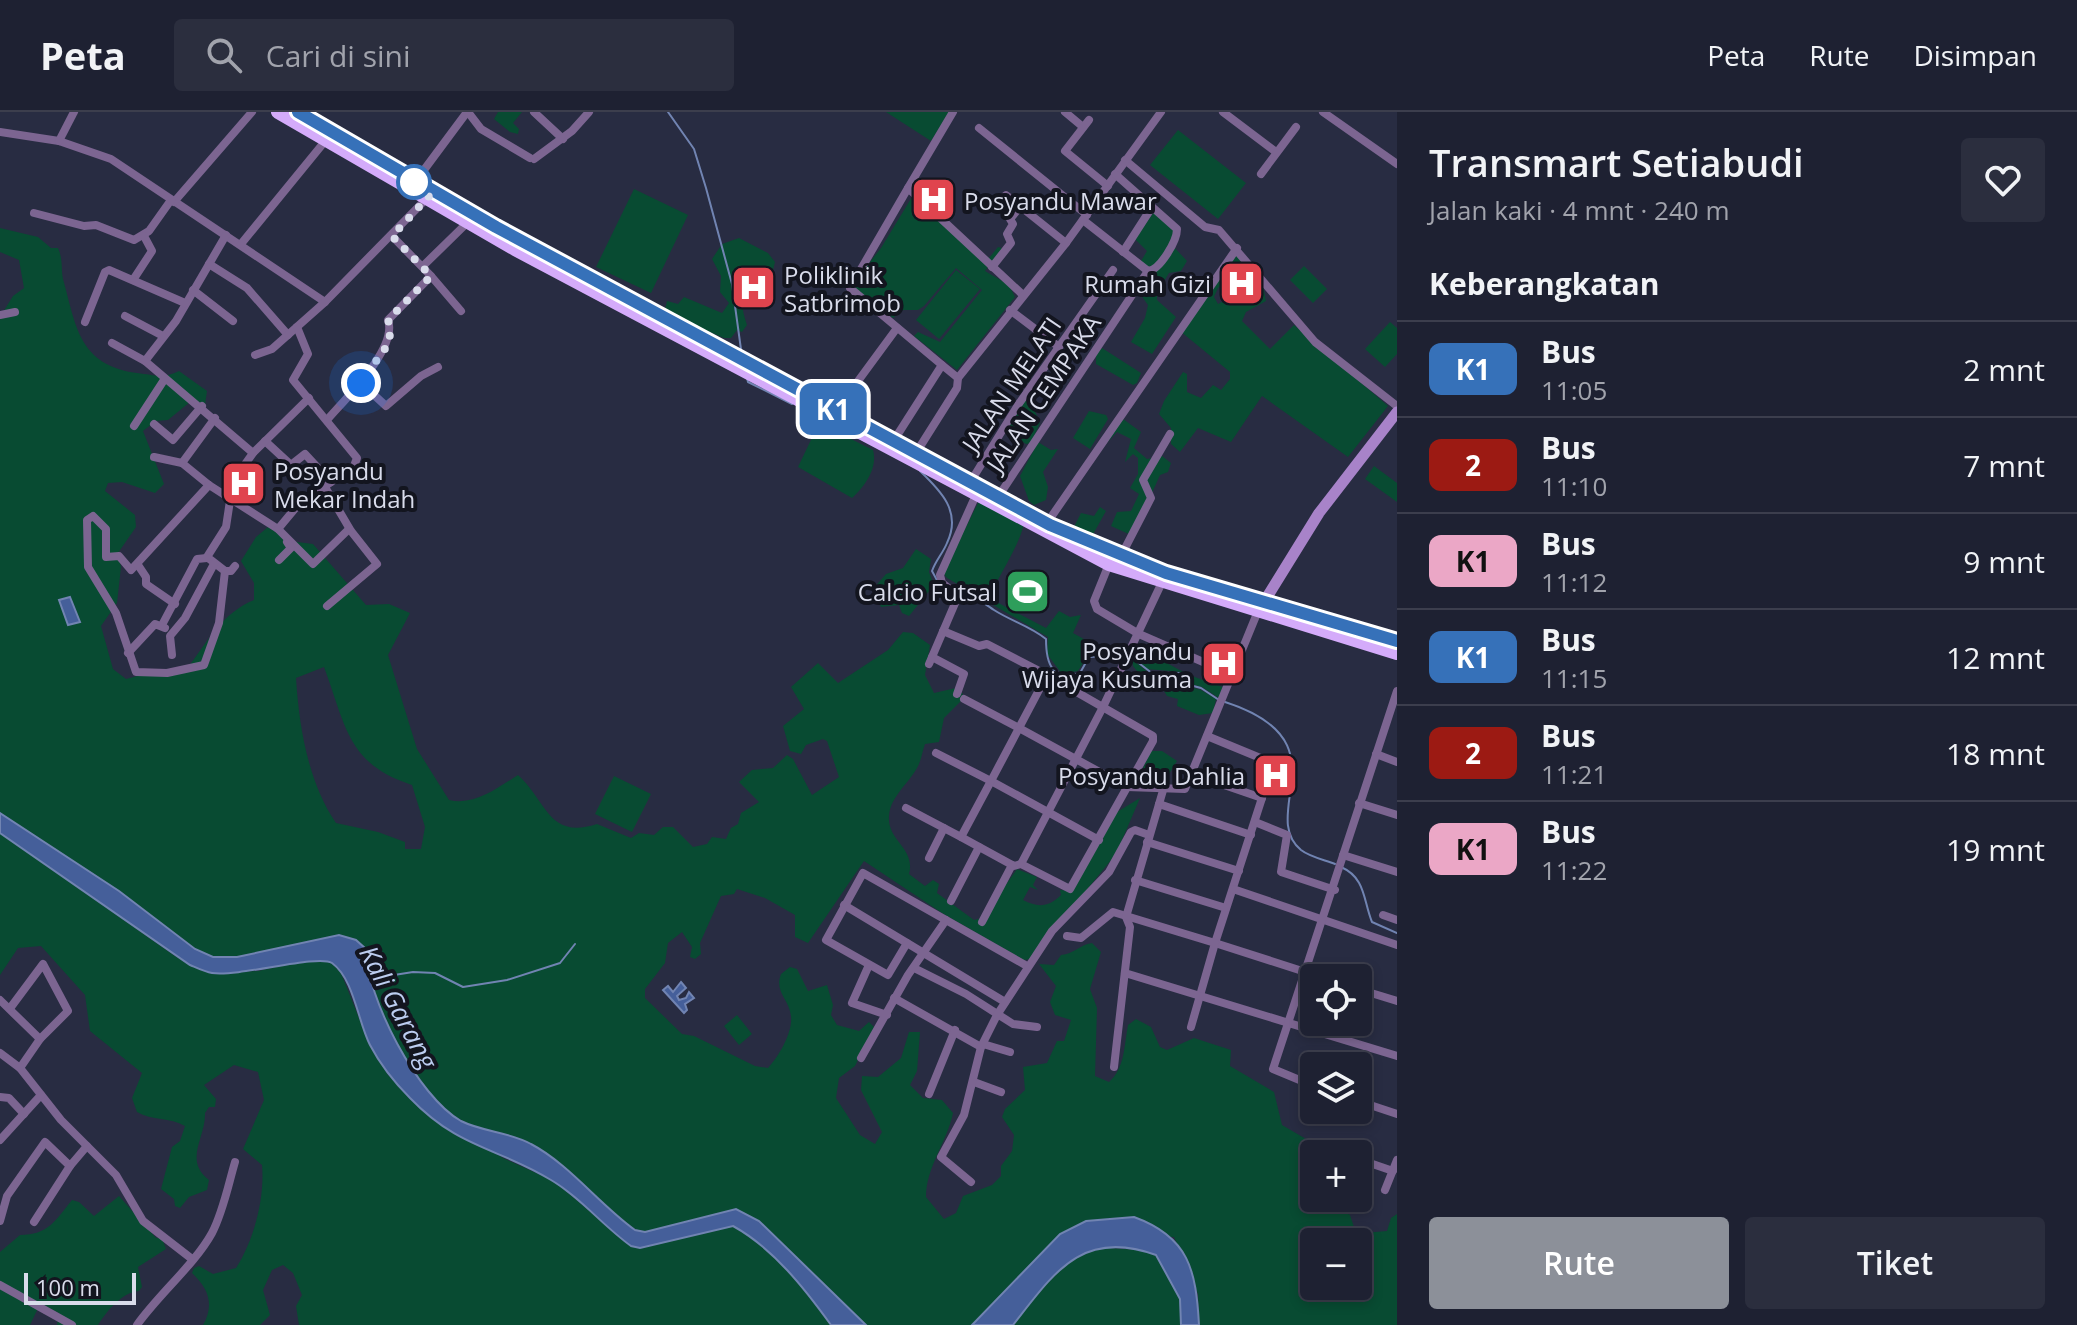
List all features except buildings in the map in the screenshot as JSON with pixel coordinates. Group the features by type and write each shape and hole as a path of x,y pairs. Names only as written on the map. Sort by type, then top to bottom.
{"highway":[{"path":"278,112 740,364 1115,560 1164,578 1397,641"},
{"path":"297,112 415,182 468,222 494,231"},
{"path":"740,364 836,411 890,444 916,453 973,488 998,497 1115,560"},
{"path":"1261,604 1397,653"}],"main road":[{"path":"1261,604 1319,513 1397,409"}],"street":[{"path":"59,141 74,112"},
{"path":"34,213 84,226 96,225 131,240 144,236 252,112"},
{"path":"415,182 467,112 481,129 532,159 563,139 589,112"},
{"path":"534,112 563,139"},
{"path":"953,112 850,286 958,378"},
{"path":"1065,112 1086,123 1065,152 1108,186"},
{"path":"916,453 957,388 958,378 1066,243 1161,112"},
{"path":"1223,112 1276,152"},
{"path":"1323,112 1338,116 1397,164"},
{"path":"1261,174 1296,127"},
{"path":"979,128 1148,271"},
{"path":"0,132 59,141 111,159 325,302"},
{"path":"241,244 326,140"},
{"path":"1125,160 1205,227 1219,230 1315,342 1397,409"},
{"path":"1115,174 1152,207 1123,252"},
{"path":"908,188 1023,295"},
{"path":"1001,199 1006,195 1066,243"},
{"path":"255,355 269,351 325,302 430,196"},
{"path":"992,267 1011,243 1007,234 1013,224 1010,219 1020,207"},
{"name":"JALAN CEMPAKA","path":"998,497 1148,271 1157,268 1178,231 1152,207"},
{"path":"423,266 468,222"},
{"path":"146,363 226,235"},
{"path":"133,280 152,251 144,236"},
{"path":"392,236 423,266 461,311"},
{"path":"1047,523 1237,248"},
{"path":"209,264 247,288 288,335"},
{"path":"85,322 105,272 109,270 185,303"},
{"name":"JALAN MELATI","path":"943,631 956,601 955,593 945,586 940,575 973,488 1059,347 1113,270"},
{"path":"431,276 388,320 392,329 387,346 360,378 361,383 386,406 421,376 438,367"},
{"path":"193,290 233,321"},
{"path":"1010,310 1059,347"},
{"path":"0,315 15,312"},
{"path":"125,316 163,336"},
{"path":"279,530 298,505 354,466 357,458 293,380 308,354 297,327"},
{"path":"836,411 897,328"},
{"path":"112,343 146,363 164,380 202,406 253,453"},
{"path":"890,444 942,365"},
{"path":"134,426 164,380"},
{"path":"327,420 361,383"},
{"path":"172,655 170,636 204,587 225,529 228,494 233,481 253,453 309,398"},
{"path":"154,424 173,440 202,406"},
{"path":"182,463 215,418"},
{"path":"1170,434 1143,480 1151,498 1115,560 1094,606 1139,634 1210,665"},
{"path":"265,441 291,465 305,454 328,484 349,529 377,564 327,606"},
{"path":"154,457 182,463 209,485 228,494 279,530 313,564 349,529"},
{"path":"134,567 209,485"},
{"path":"146,577 119,556 106,557 106,529 90,516 85,526 88,567 116,613 134,670 143,673 202,666 213,646 225,571"},
{"path":"279,530 292,547 279,560"},
{"path":"162,625 197,559 212,559 225,571 231,571 235,566"},
{"path":"154,570 146,577 146,584 175,604"},
{"path":"982,922 1077,760 1164,578"},
{"path":"906,808 979,847 1070,889 1099,840 1127,787 1153,736 987,644 979,646 943,631 930,660 964,674 960,697 1127,787 1185,789 1261,604"},
{"path":"214,654 223,622 221,605"},
{"path":"128,653 155,624 173,633"},
{"path":"961,837 1047,675"},
{"path":"1309,964 1397,691"},
{"path":"1191,1027 1255,822 1270,762 1207,736"},
{"path":"1379,752 1397,762"},
{"path":"936,753 1099,840"},
{"path":"1192,774 1262,798"},
{"path":"1114,1067 1130,927 1126,917 1164,787"},
{"path":"1159,804 1251,835"},
{"path":"1362,804 1397,815"},
{"path":"1255,822 1287,835 1281,872 1334,889"},
{"path":"929,858 944,828"},
{"path":"937,1167 964,1115 982,1046 997,1015 1058,924 1105,878 1131,832 1135,830 1148,838 1239,871"},
{"path":"951,901 979,847"},
{"path":"1344,859 1397,872"},
{"path":"907,943 888,975 826,940 865,872 1027,966"},
{"path":"1135,880 1226,908"},
{"path":"1233,889 1397,945"},
{"path":"844,905 1005,1002"},
{"path":"1067,936 1081,938 1109,912 1300,971"},
{"path":"1383,915 1397,920"},
{"path":"861,1058 894,998 946,920"},
{"path":"11,1007 43,964 68,1011 40,1039 20,1068"},
{"path":"869,965 852,1003 887,1015"},
{"path":"916,969 966,994 1013,1024 1037,1027"},
{"path":"1125,973 1397,1056"},
{"path":"1300,991 1275,1071 1300,1081"},
{"path":"1372,993 1397,1001"},
{"path":"894,998 982,1046 1010,1052"},
{"path":"0,1000 11,1007 40,1039"},
{"path":"929,1094 955,1030"},
{"path":"0,1053 20,1068 116,1175 143,1221 192,1259"},
{"path":"974,1082 1001,1092"},
{"path":"0,1140 41,1095"},
{"path":"0,1097 9,1098 24,1114"},
{"path":"1372,1106 1397,1114"},
{"path":"0,1221 7,1196 45,1142 70,1166"},
{"path":"34,1222 70,1166 87,1146"},
{"path":"941,1157 971,1182"},
{"path":"1385,1190 1397,1160"},
{"path":"137,1325 213,1231 235,1162"},
{"path":"1372,1164 1393,1171"},
{"path":"0,1285 72,1325"}],"green space":[{"path":"498,112 522,112 513,123 519,129 518,134 510,132 494,119"},
{"path":"886,112 949,112 931,141"},
{"path":"1178,130 1246,183 1218,219 1150,165"},
{"path":"634,189 688,215 651,293 596,267"},
{"path":"912,197 989,258 998,247 1002,248 985,271 1009,285 1015,297 957,370 914,336 918,332 940,342 982,290 956,268 924,306 918,310 903,310 893,318 851,286 881,248"},
{"path":"1154,212 1178,229 1173,246 1187,261 1181,271 1169,273 1157,293 1157,300 1176,317 1152,354 1131,342 1145,318 1148,305 1138,291 1147,277 1141,261 1147,251 1135,239"},
{"path":"0,228 38,237 51,248 58,248 77,327 91,352 102,361 117,369 137,373 163,376 179,371 207,391 205,405 190,402 168,420 156,421 143,431 164,484 155,493 122,482 108,483 105,491 135,515 136,527 118,553 121,567 117,603 101,626 113,669 126,679 165,669 187,669 224,620 254,600 254,583 241,561 256,537 268,527 289,541 313,544 366,605 389,604 410,613 388,655 417,749 449,800 477,798 518,775 550,815 568,827 597,824 631,838 639,833 654,835 663,827 673,827 693,847 707,844 712,837 726,839 731,828 738,824 741,813 759,802 739,782 752,770 773,768 787,755 793,759 812,795 839,777 827,741 823,739 806,745 801,754 790,751 783,726 804,709 791,687 818,663 838,683 888,650 903,632 913,633 930,645 925,675 934,693 956,688 963,694 961,701 944,718 939,742 925,744 917,768 890,809 892,832 909,857 909,874 925,886 933,880 939,884 937,893 974,920 982,918 1017,869 1037,877 1033,885 1038,890 1030,887 1023,900 1038,905 1048,904 1061,895 1060,890 1072,891 1117,812 1140,798 1116,854 1030,959 1024,960 942,913 864,861 808,943 795,937 795,915 765,898 737,889 734,894 721,896 700,943 701,954 695,959 690,957 692,947 682,932 668,943 665,963 645,989 645,998 682,1034 694,1036 755,1066 768,1068 784,1044 791,1022 790,1010 779,986 781,974 790,967 797,969 808,991 827,985 833,1005 831,1015 837,1025 859,1031 869,1022 874,1027 855,1066 839,1078 836,1098 860,1135 875,1144 882,1132 861,1090 862,1076 878,1077 901,1058 909,1032 920,1032 917,1071 910,1085 923,1098 942,1100 953,1113 933,1165 926,1197 944,1219 956,1213 963,1196 992,1185 1001,1176 1001,1166 1012,1151 1014,1135 1002,1117 1005,1109 1025,1090 1023,1067 1047,1063 1057,1041 1064,1041 1071,1020 1055,1015 1050,1002 1056,986 1039,964 1054,965 1061,955 1092,943 1101,952 1090,989 1097,1008 1095,1076 1109,1082 1114,1076 1123,1056 1128,1025 1136,1019 1151,1027 1160,1047 1167,1050 1194,1038 1231,1050 1230,1066 1274,1092 1282,1125 1308,1140 1300,1140 1300,1212 1346,1212 1356,1228 1300,1228 1300,1300 1372,1300 1372,1232 1387,1231 1391,1218 1397,1214 1397,1325 1199,1325 1198,1294 1174,1237 1060,1234 972,1325 866,1325 759,1222 736,1209 645,1232 635,1229 531,1144 469,1124 445,1108 428,1090 397,1044 375,993 366,949 339,935 237,957 214,957 195,949 119,891 0,813 0,317 13,296 24,288 19,260 0,252","holes":["324,667 344,725 361,754 374,766 412,785 425,827 421,849 405,849 405,842 378,832 336,823 312,772 296,678"]},
{"path":"739,238 768,253 775,262 771,278 767,280 756,272 743,290 742,304 747,325 742,332 737,330 731,338 724,338 670,315 665,309 667,301 678,304 684,297 722,313 729,303 720,292 721,276 712,259 722,244"},
{"path":"1238,253 1245,264 1218,288 1214,297 1218,304 1231,297 1241,299 1255,286 1263,286 1266,301 1246,312 1242,321 1270,349 1294,325 1388,406 1348,457 1262,396 1231,442 1198,428 1180,452 1171,444 1171,428 1159,414 1183,372 1187,374 1187,392 1201,398 1213,385 1221,390 1230,379 1230,372 1180,331"},
{"path":"1304,266 1327,289 1313,303 1290,280"},
{"path":"956,270 980,289 939,339 916,320"},
{"path":"1390,322 1397,328 1397,354 1385,367 1365,349"},
{"path":"1102,348 1141,373 1137,383 1133,385 1096,364 1096,353"},
{"path":"1024,400 1032,404 1040,423 1031,443 1026,444 1005,431"},
{"path":"1089,411 1106,415 1108,419 1090,449 1073,438"},
{"path":"1123,419 1141,432 1134,448 1147,459 1162,456 1171,463 1168,472 1160,475 1133,536 1111,526 1117,512 1131,511 1139,494 1130,488 1138,474 1138,458 1133,454 1125,462 1131,439 1117,432 1107,443"},
{"path":"819,423 873,450 874,463 869,476 852,498 798,467"},
{"path":"1038,442 1051,450 1058,449 1043,472 1048,487 1046,500 1034,505 1029,501 1020,476"},
{"path":"1374,466 1397,483 1397,502 1365,479"},
{"path":"979,501 1023,526 989,598 1046,628 1059,611 1070,617 1081,615 1073,633 1111,654 1089,654 1078,671 1062,674 1047,654 1048,637 947,578 943,573"},
{"path":"1100,507 1106,511 1091,538 1073,529 1081,513 1094,516"},
{"path":"916,549 931,559 929,572 934,585 909,616 902,613 899,605 881,607 873,589 886,574 903,568"},
{"path":"1139,648 1189,675 1223,687 1219,698 1202,687 1184,682 1182,672 1146,669 1133,653"},
{"path":"1132,659 1150,674 1180,674 1180,684 1201,690 1216,699 1213,713 1199,715 1177,706 1178,699 1167,696 1160,684 1145,681 1133,666"},
{"path":"1151,751 1162,751 1177,761 1164,782 1137,781"},
{"path":"614,776 651,794 632,832 595,814"},
{"path":"0,833 175,956 210,973 258,971 314,959 330,961 341,973 369,1043 388,1075 503,1158 554,1181 631,1246 640,1248 733,1226 775,1258 831,1325 299,1325 296,1306 302,1295 293,1273 283,1265 272,1270 263,1290 270,1315 260,1325 203,1325 209,1303 202,1284 192,1273 194,1268 199,1266 213,1274 236,1268 257,1218 262,1191 262,1165 243,1149 264,1100 258,1072 234,1065 204,1085 216,1099 215,1107 209,1107 205,1113 197,1157 201,1172 209,1180 207,1190 189,1197 180,1208 175,1206 174,1199 161,1189 172,1147 180,1141 185,1126 137,1112 132,1098 142,1073 90,1031 85,995 41,946 18,948 0,975"},
{"path":"737,1015 752,1034 739,1045 724,1026"},
{"path":"119,1196 156,1238 162,1238 166,1249 138,1267 142,1287 139,1291 110,1308 98,1325 57,1325 59,1313 40,1304 30,1325 0,1325 0,1252 20,1235 38,1232 50,1225 72,1200 79,1202 94,1216"},
{"path":"1093,1247 1141,1250 1156,1255 1180,1299 1181,1325 1013,1325 1059,1271"}],"water":[{"path":"70,597 80,622 68,625 59,600"},
{"path":"0,813 119,891 195,949 213,957 237,957 339,935 356,940 366,949 375,993 397,1044 428,1091 445,1109 461,1121 523,1140 545,1152 635,1230 645,1232 736,1209 759,1221 866,1325 831,1325 775,1258 733,1226 640,1248 631,1246 562,1187 531,1169 462,1138 428,1115 410,1098 374,1053 346,979 332,963 311,961 225,973 209,972 190,965 0,833"},
{"path":"681,982 686,988 677,996 679,1000 686,998 689,992 694,998 685,1004 687,1010 684,1013 663,990 668,986 673,992"},
{"path":"1134,1217 1167,1235 1186,1258 1192,1272 1199,1325 1181,1325 1180,1299 1156,1255 1130,1248 1108,1247 1072,1260 1042,1288 1013,1325 972,1325 1060,1234 1086,1221"}],"waterway":[{"path":"668,112 694,149 706,188 732,284 743,364"},
{"path":"747,378 748,382 792,404"},
{"path":"920,471 942,494 951,512 951,532 932,571 938,582"},
{"path":"954,588 970,594 1046,639 1049,663 1063,675 1080,673 1089,657 1125,655"},
{"path":"1131,657 1153,674 1182,673 1182,683 1201,688 1219,700"},
{"path":"1225,702 1261,718 1282,736 1291,756 1290,835 1301,850 1335,864"},
{"path":"1341,867 1359,883 1372,922 1397,933"},
{"name":"Kali Garang","path":"369,979 413,972 435,973 463,987 507,980 560,963 575,944"}],"bus line":[{"name":"K1","path":"298,112 496,227 1050,525 1118,556 1166,573 1397,641"}],"place":[{"name":"Posyandu Mawar","path":"933,200"},
{"name":"Rumah Gizi","path":"1242,283"},
{"name":"Poliklinik Satbrimob","path":"753,288"},
{"name":"Posyandu Mekar Indah","path":"243,484"},
{"name":"Calcio Futsal","path":"1028,591"},
{"name":"Posyandu Wijaya Kusuma","path":"1223,664"},
{"name":"Posyandu Dahlia","path":"1276,775"}],"route":[{"path":"361,383 360,378 387,346 392,329 388,320 431,276 392,236 433,192 414,182"}]}
